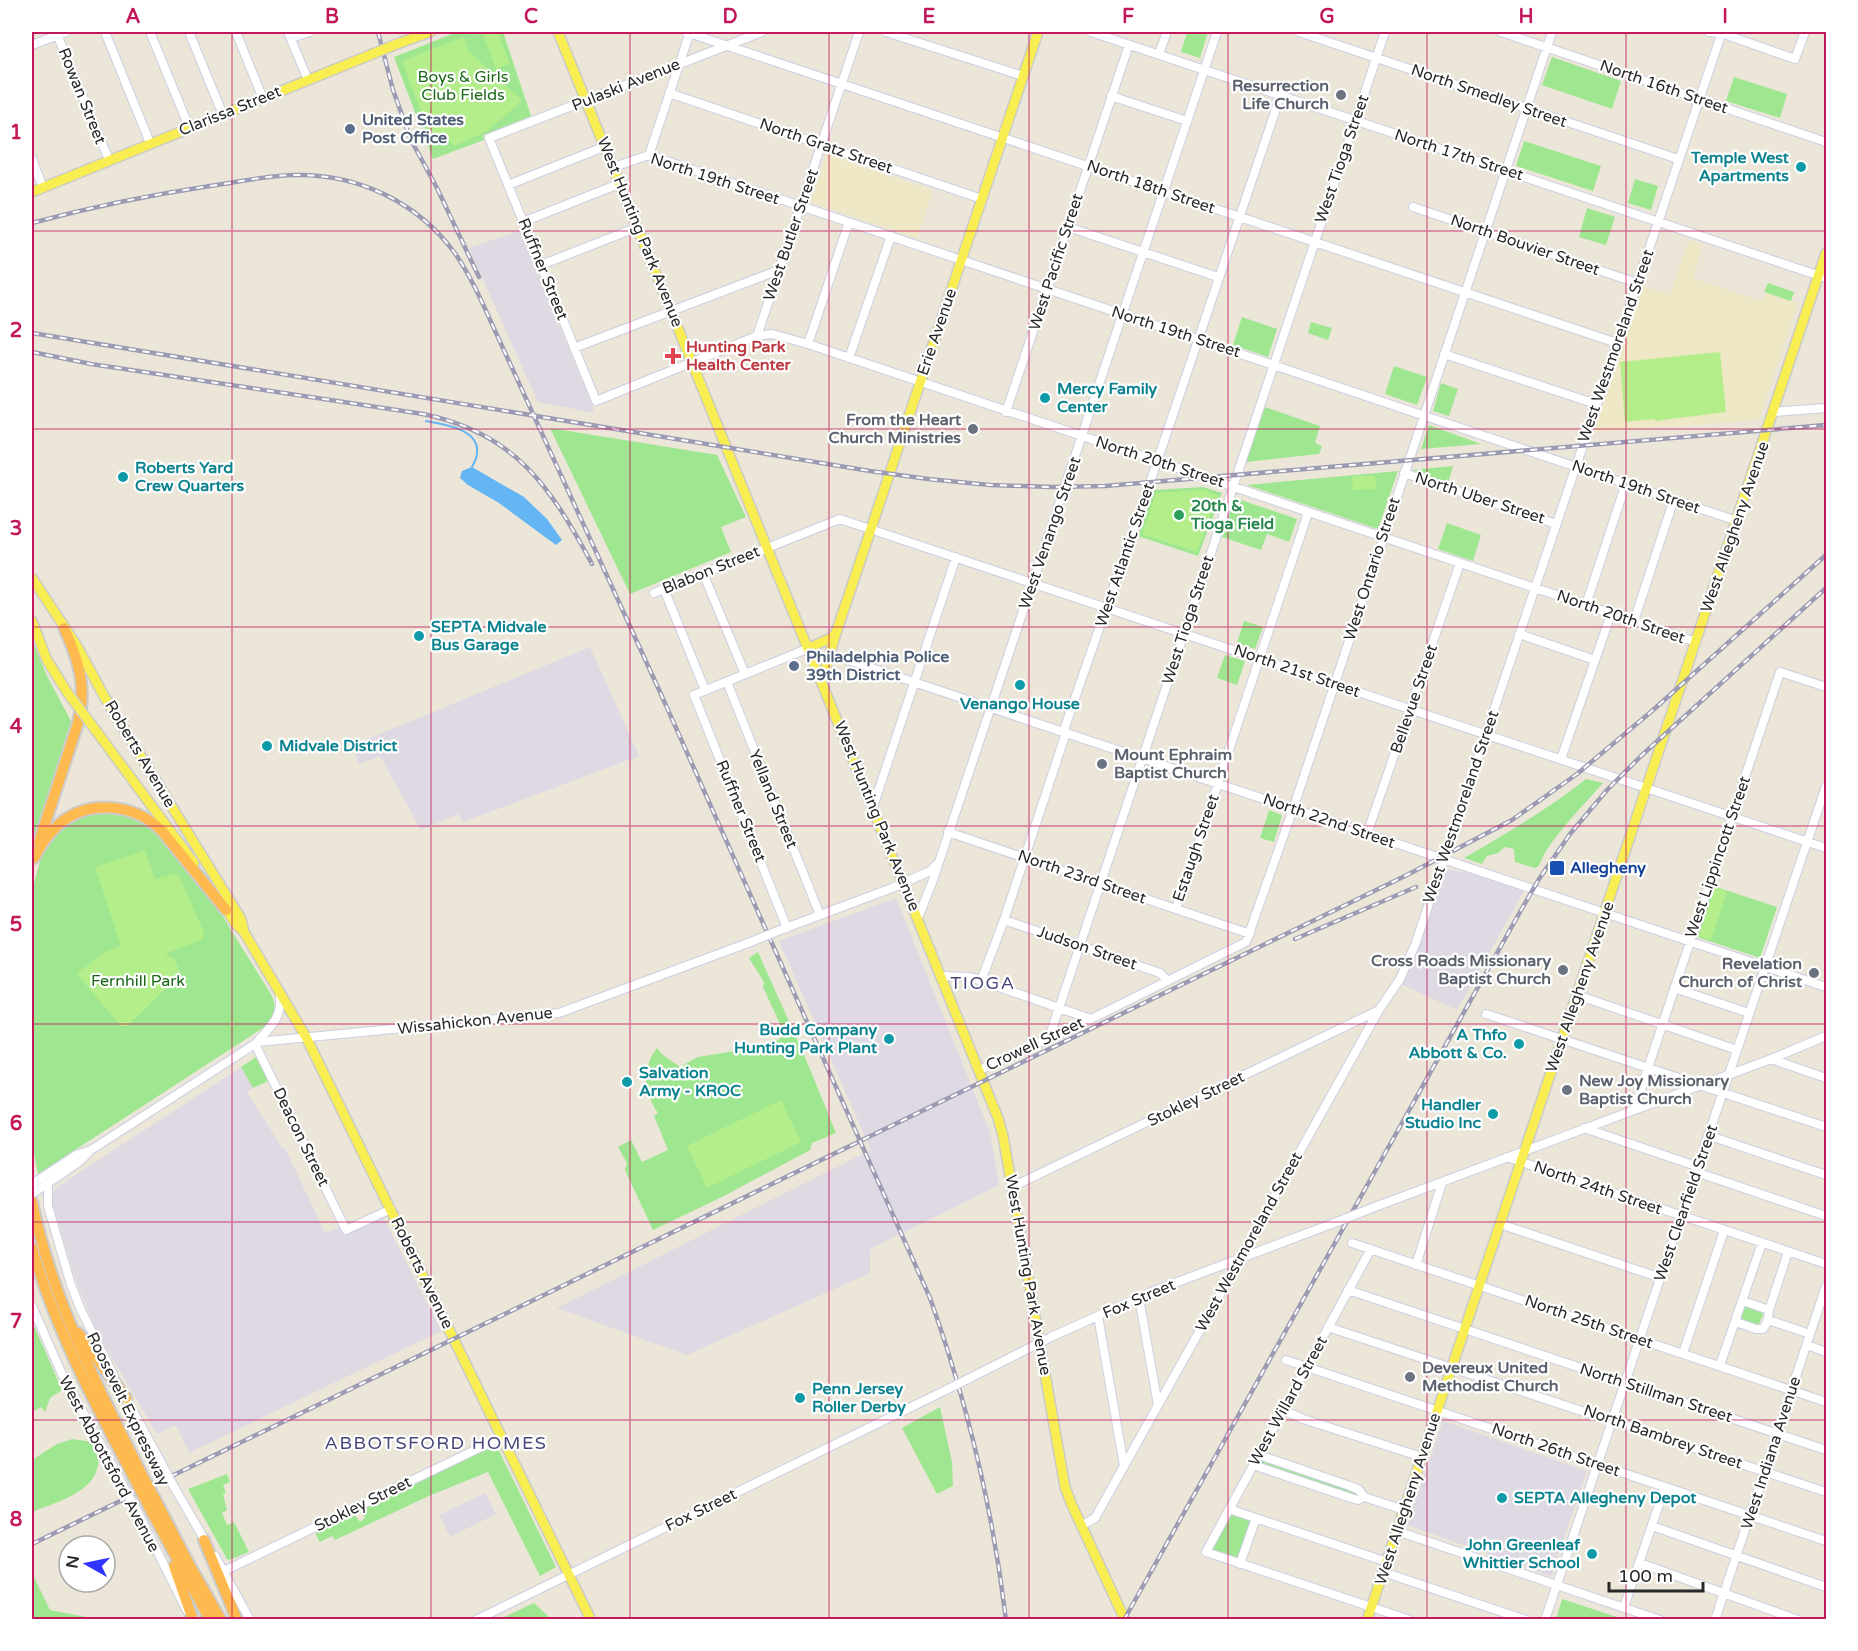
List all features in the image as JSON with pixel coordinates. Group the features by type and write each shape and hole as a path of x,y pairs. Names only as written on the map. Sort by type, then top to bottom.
{"highway":[{"path":"33,861 82,705 83,686 79,665 64,628"},
{"path":"33,861 44,840 67,819 95,808 113,807 128,810 150,820 162,831 226,910"},
{"name":"Roosevelt Expressway","path":"32,1202 66,1314 136,1472"},
{"name":"Roosevelt Expressway","path":"32,1248 46,1294 91,1395 221,1620"},
{"path":"66,1314 102,1368 126,1398"},
{"name":"Roosevelt Expressway","path":"152,1502 171,1551 210,1620"},
{"path":"204,1540 237,1620"},
{"path":"171,1551 175,1571 193,1620"}],"main road":[{"name":"Clarissa Street","path":"32,192 430,32"},
{"name":"West Hunting Park Avenue","path":"558,32 904,882 1000,1124 1065,1487 1125,1620"},
{"name":"Erie Avenue","path":"822,680 1038,32"},
{"name":"West Allegheny Avenue","path":"1367,1620 1773,412 1823,277 1827,253"},
{"name":"Roberts Avenue","path":"32,578 77,646 111,708 241,919 244,932"},
{"name":"Roberts Avenue","path":"32,621 47,660 67,692 209,883 235,923 244,932 306,1037 591,1620"},
{"path":"809,648 831,638 836,633"}],"street":[{"path":"32,45 57,33 66,32"},
{"path":"105,32 150,143"},
{"path":"150,32 189,128"},
{"path":"189,32 223,115"},
{"path":"236,32 262,99"},
{"path":"308,80 290,35 310,32"},
{"path":"649,155 688,32"},
{"name":"North 18th Street","path":"688,32 1617,343"},
{"name":"Pulaski Avenue","path":"489,138 762,32"},
{"name":"West Butler Street","path":"757,336 859,32"},
{"path":"886,32 1023,76"},
{"name":"North 17th Street","path":"1091,32 1823,277"},
{"path":"1159,54 1167,32"},
{"name":"West Venango Street","path":"918,918 933,880 1217,32"},
{"name":"North Smedley Street","path":"1299,32 1678,159"},
{"name":"West Tioga Street","path":"1049,1038 1385,32"},
{"name":"North 16th Street","path":"1501,32 1827,142"},
{"name":"West Ontario Street","path":"1250,934 1552,32"},
{"path":"1709,32 1722,32 1795,59 1805,32"},
{"name":"West Westmoreland Street","path":"1081,1526 1095,1518 1379,1010 1400,979 1415,945 1722,32"},
{"name":"Rowan Street","path":"57,33 109,160"},
{"name":"West Pacific Street","path":"1006,412 1129,45"},
{"name":"North Gratz Street","path":"669,93 982,199"},
{"name":"West Atlantic Street","path":"981,981 1004,920 1065,739 1106,607 1158,462 1281,94"},
{"path":"1111,96 1187,121"},
{"name":"Ruffner Street","path":"489,138 596,401"},
{"path":"508,185 606,146"},
{"name":"North 19th Street","path":"614,168 649,155 1737,521"},
{"path":"32,159 43,188"},
{"path":"523,222 621,183"},
{"name":"North Bouvier Street","path":"1413,207 1637,283"},
{"path":"808,344 849,222"},
{"path":"541,266 638,227"},
{"path":"1068,227 1218,277"},
{"path":"849,358 891,236"},
{"path":"574,348 779,270"},
{"name":"North 20th Street","path":"596,401 757,336 772,334 808,344 1696,642"},
{"path":"1444,354 1596,404"},
{"path":"1773,412 1827,408"},
{"name":"North Uber Street","path":"1404,473 1556,524"},
{"path":"1586,605 1626,483"},
{"path":"1634,621 1674,499"},
{"name":"Estaugh Street","path":"1176,909 1308,513"},
{"name":"North 21st Street","path":"768,547 840,519 1827,848"},
{"name":"Blabon Street","path":"654,593 768,547"},
{"path":"873,807 956,557"},
{"name":"Bellevue Street","path":"1367,834 1460,563"},
{"path":"703,573 745,674"},
{"path":"664,589 705,690 809,648"},
{"path":"1561,759 1611,614"},
{"path":"1519,634 1594,660"},
{"name":"North 22nd Street","path":"830,654 1827,987"},
{"name":"West Lippincott Street","path":"1634,1110 1780,672 1827,687"},
{"name":"Yelland Street","path":"727,682 820,915"},
{"name":"Ruffner Street","path":"705,690 694,695 785,928"},
{"name":"West Clearfield Street","path":"1545,1620 1827,786"},
{"name":"North 23rd Street","path":"948,832 1250,934"},
{"path":"904,882 930,871 938,863"},
{"name":"Wissahickon Avenue","path":"32,1194 79,1162 91,1150 255,1044 265,1041 559,1013 904,882"},
{"name":"Judson Street","path":"1004,920 1160,973 1167,980"},
{"path":"942,976 961,976 981,981 1091,1018 1246,942 1250,934"},
{"path":"1674,988 1749,1013"},
{"path":"255,1044 276,1021 280,1008 280,992"},
{"path":"1578,995 1737,1050"},
{"name":"Stokley Street","path":"1012,1187 1379,1010"},
{"path":"1486,1014 1827,1127"},
{"name":"Crowell Street","path":"980,1070 1091,1018"},
{"name":"Fox Street","path":"476,1620 1040,1344 1139,1298 1827,1036"},
{"name":"Deacon Street","path":"255,1044 346,1230 391,1209"},
{"path":"1771,1059 1827,1078"},
{"path":"1584,1128 1693,1165 1702,1174 1827,1216"},
{"path":"1710,1136 1827,1174"},
{"name":"Wissahickon Avenue","path":"32,1184 76,1155 91,1150"},
{"name":"North 24th Street","path":"1507,1157 1827,1264"},
{"path":"1416,1264 1442,1183"},
{"path":"45,1186 48,1206 71,1285 81,1310 173,1485 250,1620"},
{"path":"1500,1224 1661,1278"},
{"path":"1683,1353 1724,1231"},
{"path":"1720,1365 1762,1243"},
{"name":"North 25th Street","path":"1352,1244 1827,1402"},
{"name":"West Willard Street","path":"1240,1564 1206,1552 1371,1249"},
{"path":"1736,1322 1763,1329 1788,1252"},
{"name":"West Indiana Avenue","path":"1715,1620 1810,1334 1823,1310 1827,1286"},
{"name":"North Stillman Street","path":"1348,1290 1827,1450"},
{"path":"1139,1298 1158,1405"},
{"path":"1743,1301 1769,1310"},
{"name":"West Abbottsford Avenue","path":"32,1306 65,1380 138,1513 179,1599 193,1620"},
{"path":"1098,1316 1124,1466"},
{"path":"1767,1320 1810,1334"},
{"name":"North Bambrey Street","path":"1328,1326 1827,1492"},
{"path":"1807,1345 1827,1352"},
{"name":"North 26th Street","path":"1286,1360 1827,1541"},
{"path":"1283,1410 1303,1419 1422,1457"},
{"name":"Stokley Street","path":"224,1571 502,1437"},
{"path":"1259,1455 1350,1486 1359,1490 1364,1497 1404,1510"},
{"path":"1253,1465 1351,1498 1358,1500 1364,1497"},
{"path":"1624,1607 1665,1487"},
{"path":"1229,1509 1387,1562"},
{"path":"1256,1518 1240,1564 1410,1620"},
{"path":"1652,1526 1827,1587"},
{"path":"1397,1531 1660,1620"},
{"path":"1640,1563 1798,1620"},
{"path":"1383,1572 1526,1620"}],"shaded area":[{"path":"827,154 933,191 917,238 811,202"},
{"path":"520,231 595,413 538,402 469,248"},
{"path":"1689,240 1703,245 1693,278 1761,301 1765,292 1798,303 1759,420 1594,432 1643,286 1670,295"},
{"path":"590,647 639,756 463,822 458,814 421,830 380,756 359,764 351,746"},
{"path":"1447,869 1488,877 1524,891 1457,1010 1401,984"},
{"path":"896,898 990,1132 999,1185 870,1249 870,1273 687,1355 557,1308 871,1150 779,941"},
{"path":"241,1067 253,1088 247,1092 282,1148 285,1148 325,1233 341,1227 344,1234 383,1217 441,1331 189,1453 176,1425 157,1434 97,1332 76,1281 52,1200 54,1190 59,1186"},
{"name":"SEPTA Allegheny Depot","path":"1443,1421 1587,1471 1551,1576 1407,1525"},
{"path":"485,1493 496,1514 450,1537 439,1515"}],"green space":[{"name":"Boys & Girls Club Fields","path":"457,32 503,32 531,116 483,135 484,140 433,159 394,57"},
{"path":"498,32 510,64 496,69 483,35"},
{"path":"1187,32 1208,32 1200,58 1181,52"},
{"name":"Boys & Girls Club Fields","path":"464,37 468,50 522,101 487,131 454,146 447,138 433,143 402,61"},
{"path":"1552,57 1621,81 1612,109 1542,85"},
{"path":"1734,77 1787,94 1780,118 1726,101"},
{"path":"1524,141 1601,166 1593,191 1516,166"},
{"path":"1635,179 1658,186 1651,210 1628,203"},
{"path":"1587,208 1615,217 1606,245 1579,237"},
{"path":"1768,283 1794,292 1791,301 1764,292"},
{"path":"1242,317 1277,329 1268,357 1233,345"},
{"path":"1311,322 1332,328 1328,340 1308,333"},
{"path":"1720,352 1726,412 1655,421 1655,419 1625,422 1620,362"},
{"path":"1394,366 1427,377 1417,405 1385,394"},
{"path":"1441,383 1458,389 1449,416 1433,411"},
{"path":"1265,407 1320,426 1315,443 1322,446 1319,454 1246,462"},
{"path":"1429,425 1481,444 1421,449"},
{"path":"550,428 717,455 746,517 721,527 731,552 630,594"},
{"path":"1453,466 1448,484 1412,470"},
{"path":"1398,471 1378,529 1247,485"},
{"path":"1352,476 1375,476 1376,489 1353,490"},
{"name":"20th & Tioga Field","path":"1203,487 1222,493 1198,556 1138,536 1154,490"},
{"name":"20th & Tioga Field","path":"1203,490 1218,495 1197,552 1142,534 1156,493"},
{"path":"1235,498 1297,519 1289,542 1267,534 1261,550 1222,537"},
{"path":"1447,523 1481,535 1473,561 1438,549"},
{"path":"1244,621 1263,627 1255,649 1237,643"},
{"path":"32,639 46,674 71,721 32,847 33,711"},
{"path":"1225,655 1245,661 1237,685 1217,678"},
{"path":"1586,779 1603,783 1558,834 1539,866 1535,868 1515,862 1514,849 1505,847 1498,853 1487,856 1482,864 1464,858 1557,801"},
{"path":"1269,810 1282,815 1274,842 1260,838"},
{"name":"Fernhill Park","path":"123,811 159,831 215,904 272,996 274,1012 266,1026 38,1174 32,1143 32,891 42,854 64,825 85,813"},
{"path":"145,850 155,879 178,873 204,932 203,939 165,954 174,958 181,974 127,1026 121,1026 77,974 103,953 121,946 95,867"},
{"path":"1713,886 1777,907 1760,958 1697,937"},
{"path":"1715,888 1727,892 1711,940 1699,936"},
{"path":"758,952 836,1133 812,1143 810,1150 722,1197 653,1230 625,1170 627,1163 618,1147 631,1140 642,1162 668,1150 654,1116 658,1113 649,1097 646,1080 648,1064 657,1048 680,1067 698,1057 771,1045 785,1035 763,987 764,982 749,958"},
{"path":"256,1057 268,1081 253,1088 241,1067"},
{"path":"781,1100 801,1142 707,1188 687,1146"},
{"path":"1745,1305 1764,1312 1758,1326 1739,1321"},
{"path":"32,1321 62,1390 50,1398 45,1412 41,1407 32,1412"},
{"path":"940,1407 952,1462 953,1486 937,1494 902,1428"},
{"path":"72,1439 93,1442 98,1460 95,1475 89,1483 72,1496 32,1512 32,1460 57,1444"},
{"path":"492,1446 498,1449 556,1567 540,1576 488,1472 431,1495 335,1540 332,1536 320,1542 316,1535 316,1531 354,1514 360,1522 365,1518 361,1510"},
{"path":"1262,1461 1355,1491 1358,1495 1353,1497 1259,1463"},
{"path":"227,1474 230,1482 223,1485 226,1493 223,1494 227,1510 222,1513 227,1525 234,1522 249,1552 229,1560 188,1489"},
{"path":"1230,1513 1251,1520 1237,1559 1210,1550"},
{"path":"32,1573 50,1610 96,1619 32,1619"},
{"path":"1562,1599 1623,1619 1556,1620"},
{"path":"534,1603 551,1619 500,1619"}],"water":[{"path":"472,467 524,497 547,519 562,540 556,545 499,503 468,485 460,478 462,471"}],"waterway":[{"path":"426,421 459,429 473,438 477,453 472,467"}],"railway":[{"path":"378,32 393,90 411,140 437,188 479,277"},
{"path":"32,223 143,197 275,176 319,176 363,186 404,205 439,234 454,252 481,300 660,692 930,1298 956,1377 977,1457 994,1538 1006,1620"},
{"path":"32,333 870,471 990,485 1105,486 1826,425"},
{"path":"32,352 91,364 423,414 455,423 482,434 506,449 526,467 561,510 592,564"},
{"path":"32,1544 1407,875 1512,820 1577,774 1652,711 1826,555"},
{"path":"1124,1620 1539,879 1570,834 1607,790 1641,756 1826,588"},
{"path":"1295,939 1416,887"}],"place":[{"name":"Resurrection Life Church","path":"1341,95"},
{"name":"United States Post Office","path":"350,129"},
{"name":"Temple West Apartments","path":"1801,167"},
{"name":"Hunting Park Health Center","path":"673,356"},
{"name":"Mercy Family Center","path":"1045,398"},
{"name":"From the Heart Church Ministries","path":"973,429"},
{"name":"Roberts Yard Crew Quarters","path":"123,477"},
{"name":"20th & Tioga Field","path":"1179,515"},
{"name":"SEPTA Midvale Bus Garage","path":"419,636"},
{"name":"Philadelphia Police 39th District","path":"794,666"},
{"name":"Venango House","path":"1020,685"},
{"name":"Midvale District","path":"267,746"},
{"name":"Mount Ephraim Baptist Church","path":"1102,764"},
{"name":"Allegheny","path":"1557,868"},
{"name":"Cross Roads Missionary Baptist Church","path":"1563,970"},
{"name":"Revelation Church of Christ","path":"1814,973"},
{"name":"Budd Company Hunting Park Plant","path":"889,1039"},
{"name":"A Thfo Abbott & Co.","path":"1519,1044"},
{"name":"Salvation Army - KROC","path":"627,1082"},
{"name":"New Joy Missionary Baptist Church","path":"1567,1090"},
{"name":"Handler Studio Inc","path":"1493,1114"},
{"name":"Devereux United Methodist Church","path":"1410,1377"},
{"name":"Penn Jersey Roller Derby","path":"800,1398"},
{"name":"SEPTA Allegheny Depot","path":"1502,1498"},
{"name":"John Greenleaf Whittier School","path":"1592,1554"}],"district":[{"name":"TIOGA","path":"983,983"},
{"name":"ABBOTSFORD HOMES","path":"436,1443"}]}
